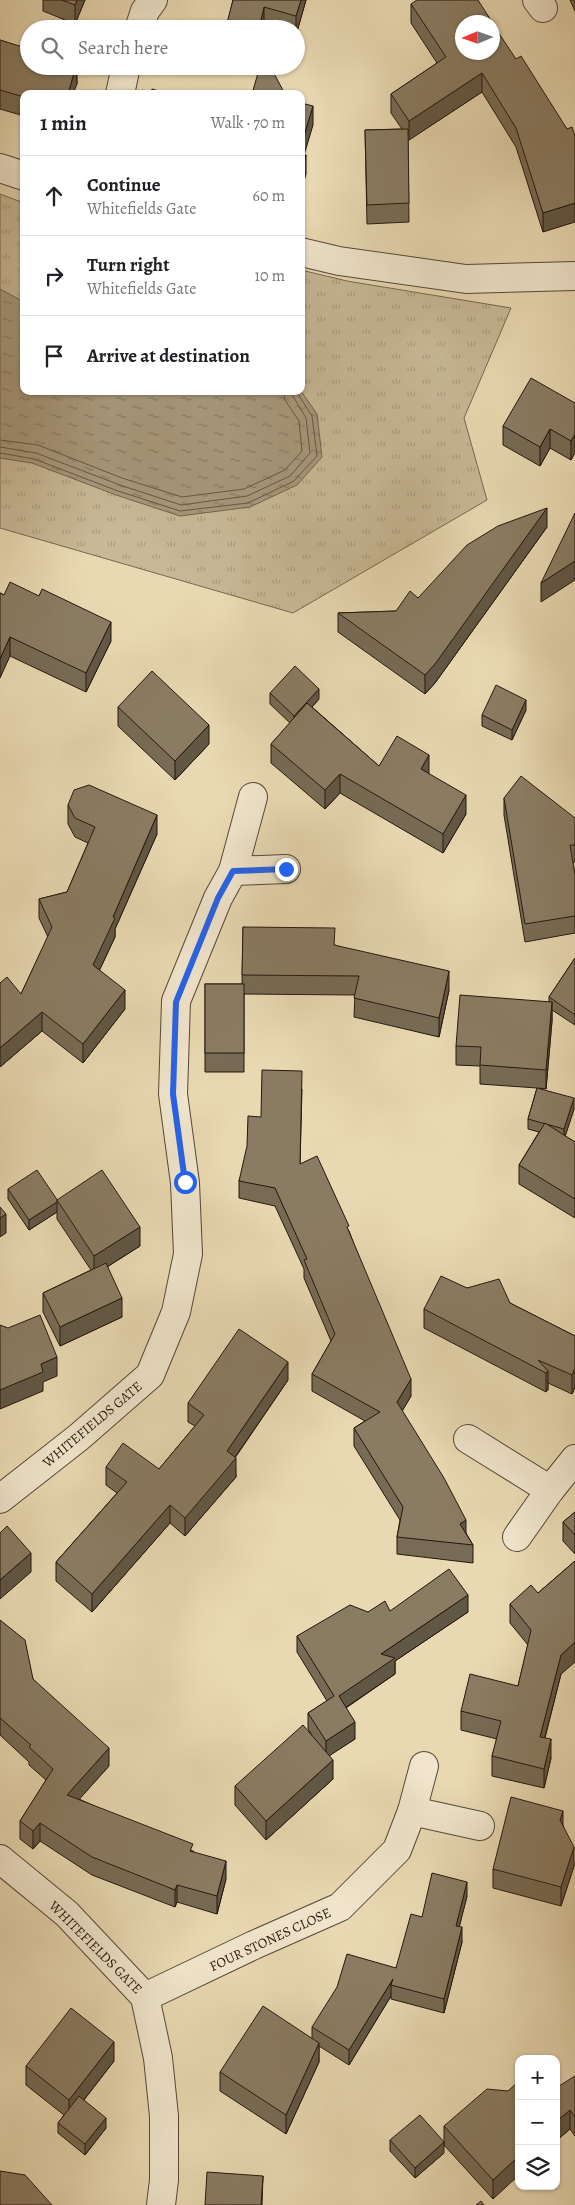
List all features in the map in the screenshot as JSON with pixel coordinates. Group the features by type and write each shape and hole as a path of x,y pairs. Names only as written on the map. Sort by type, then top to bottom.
{"street":[{"path":"142,20 145,10 153,0"},
{"path":"121,90 124,75"},
{"path":"0,168 20,175"},
{"path":"305,253 339,261 466,279 575,276"},
{"name":"WHITEFIELDS GATE","path":"0,1499 79,1437 150,1375 176,1312 188,1254 185,1182 173,1094 176,1002 218,898 233,871 253,797"},
{"path":"233,871 286,869"},
{"path":"468,1439 550,1490"},
{"path":"518,1537 550,1490 575,1459"},
{"name":"FOUR STONES CLOSE","path":"145,1997 254,1945 340,1907 397,1850 412,1812 424,1766"},
{"path":"412,1812 480,1826"},
{"name":"WHITEFIELDS GATE","path":"0,1859 67,1914 145,1997 158,2058 164,2116 164,2180 161,2205"}],"green space":[{"path":"0,194 20,202 20,395 305,395 305,271 347,281 511,308 464,418 487,500 293,613 0,528"}],"water":[{"path":"0,289 20,300 20,395 304,395 317,414 322,457 297,485 250,507 180,516 116,495 32,463 0,458"}],"building":[{"path":"62,0 77,0 75,5"},
{"path":"233,0 301,0 296,16 264,7 261,20 228,20"},
{"path":"417,0 478,0 488,15 455,15 455,60 500,60 500,35 516,59 521,56 567,129 572,127 575,136 575,203 543,213 516,128 482,73 409,121 391,94 446,57 411,4"},
{"path":"0,40 20,46 20,75 73,75 69,90 20,90 20,96 0,90"},
{"path":"257,75 275,75 283,90 253,90"},
{"path":"305,104 313,106 305,133"},
{"path":"408,129 409,203 367,205 365,130"},
{"path":"531,378 575,403 575,434 571,441 550,429 540,447 503,426"},
{"path":"547,508 435,664 425,675 338,613 396,611 410,591 418,598 467,545 498,526"},
{"path":"575,513 575,561 541,583"},
{"path":"10,582 39,596 42,589 111,622 86,673 10,637 0,659 0,593 4,595"},
{"path":"295,666 319,689 294,716 270,693"},
{"path":"152,671 209,725 175,761 118,707"},
{"path":"496,685 526,700 512,730 482,715"},
{"path":"307,703 379,766 397,736 429,755 421,769 466,795 443,834 340,774 325,790 271,744"},
{"path":"521,776 575,818 575,845 570,845 575,875 575,916 525,924 504,798"},
{"path":"89,785 157,815 113,917 115,918 93,965 125,990 83,1044 42,1012 0,1048 0,983 7,977 21,994 52,927 39,899 67,892 95,827 75,818 68,805 74,790"},
{"path":"243,927 335,928 334,945 449,971 439,1018 354,998 359,976 242,975"},
{"path":"575,958 575,1015 549,997"},
{"path":"205,984 244,984 244,1053 205,1053"},
{"path":"460,995 552,1002 546,1070 480,1065 481,1047 456,1046"},
{"path":"262,1070 302,1071 300,1164 317,1156 349,1226 347,1227 411,1379 397,1402 444,1478 466,1520 460,1524 473,1545 397,1537 403,1507 354,1428 380,1412 312,1374 335,1334 304,1260 307,1259 275,1188 239,1181 247,1146 248,1116 261,1117"},
{"path":"537,1088 574,1098 564,1129 528,1119"},
{"path":"545,1123 575,1142 575,1199 519,1165"},
{"path":"37,1170 58,1201 29,1220 8,1189"},
{"path":"102,1170 140,1227 94,1256 57,1200"},
{"path":"0,1207 6,1214 0,1218"},
{"path":"106,1263 122,1298 60,1327 43,1293"},
{"path":"441,1276 467,1288 499,1279 510,1303 575,1336 575,1368 572,1375 538,1360 548,1371 546,1373 424,1309"},
{"path":"40,1315 57,1357 41,1364 43,1372 0,1390 0,1325 8,1328"},
{"path":"239,1329 288,1362 227,1451 236,1458 185,1518 170,1505 92,1594 56,1562 127,1482 106,1467 123,1443 159,1469 204,1415 188,1403"},
{"path":"575,1512 575,1535 563,1522"},
{"path":"7,1526 31,1553 0,1580 0,1533"},
{"path":"575,1561 575,1642 561,1655 540,1737 551,1739 544,1769 492,1756 501,1721 461,1711 470,1674 518,1686 531,1630 510,1604 531,1585 538,1593"},
{"path":"449,1569 468,1595 381,1654 395,1658 339,1696 355,1722 326,1741 308,1713 334,1696 297,1636 350,1605 368,1612 385,1601 390,1611"},
{"path":"0,1620 25,1640 33,1679 109,1748 67,1795 193,1844 190,1851 226,1861 217,1896 177,1885 175,1890 92,1857 40,1823 33,1831 20,1821 53,1769 29,1747 31,1745 0,1718"},
{"path":"303,1725 333,1760 266,1821 235,1786"},
{"path":"511,1797 563,1811 560,1820 574,1847 561,1887 493,1869"},
{"path":"432,1873 467,1882 456,1926 462,1927 444,1999 391,1985 393,1979 349,2050 312,2027 337,1987 347,1954 396,1968 411,1914 422,1917"},
{"path":"263,2006 319,2043 286,2115 220,2072"},
{"path":"71,2008 114,2042 69,2100 26,2066"},
{"path":"575,2076 575,2117 570,2110 560,2119 560,2085"},
{"path":"515,2085 515,2160 493,2180 444,2126 487,2089 508,2091"},
{"path":"79,2096 106,2118 85,2144 58,2123"},
{"path":"420,2115 444,2142 415,2168 390,2140"},
{"path":"0,2171 25,2175 52,2205 0,2205"},
{"path":"207,2172 263,2176 261,2205 205,2205"},
{"path":"481,2201 484,2205 476,2205"}],"route":[{"path":"185,1182 173,1094 176,1002 218,898 233,871 286,869"}]}
